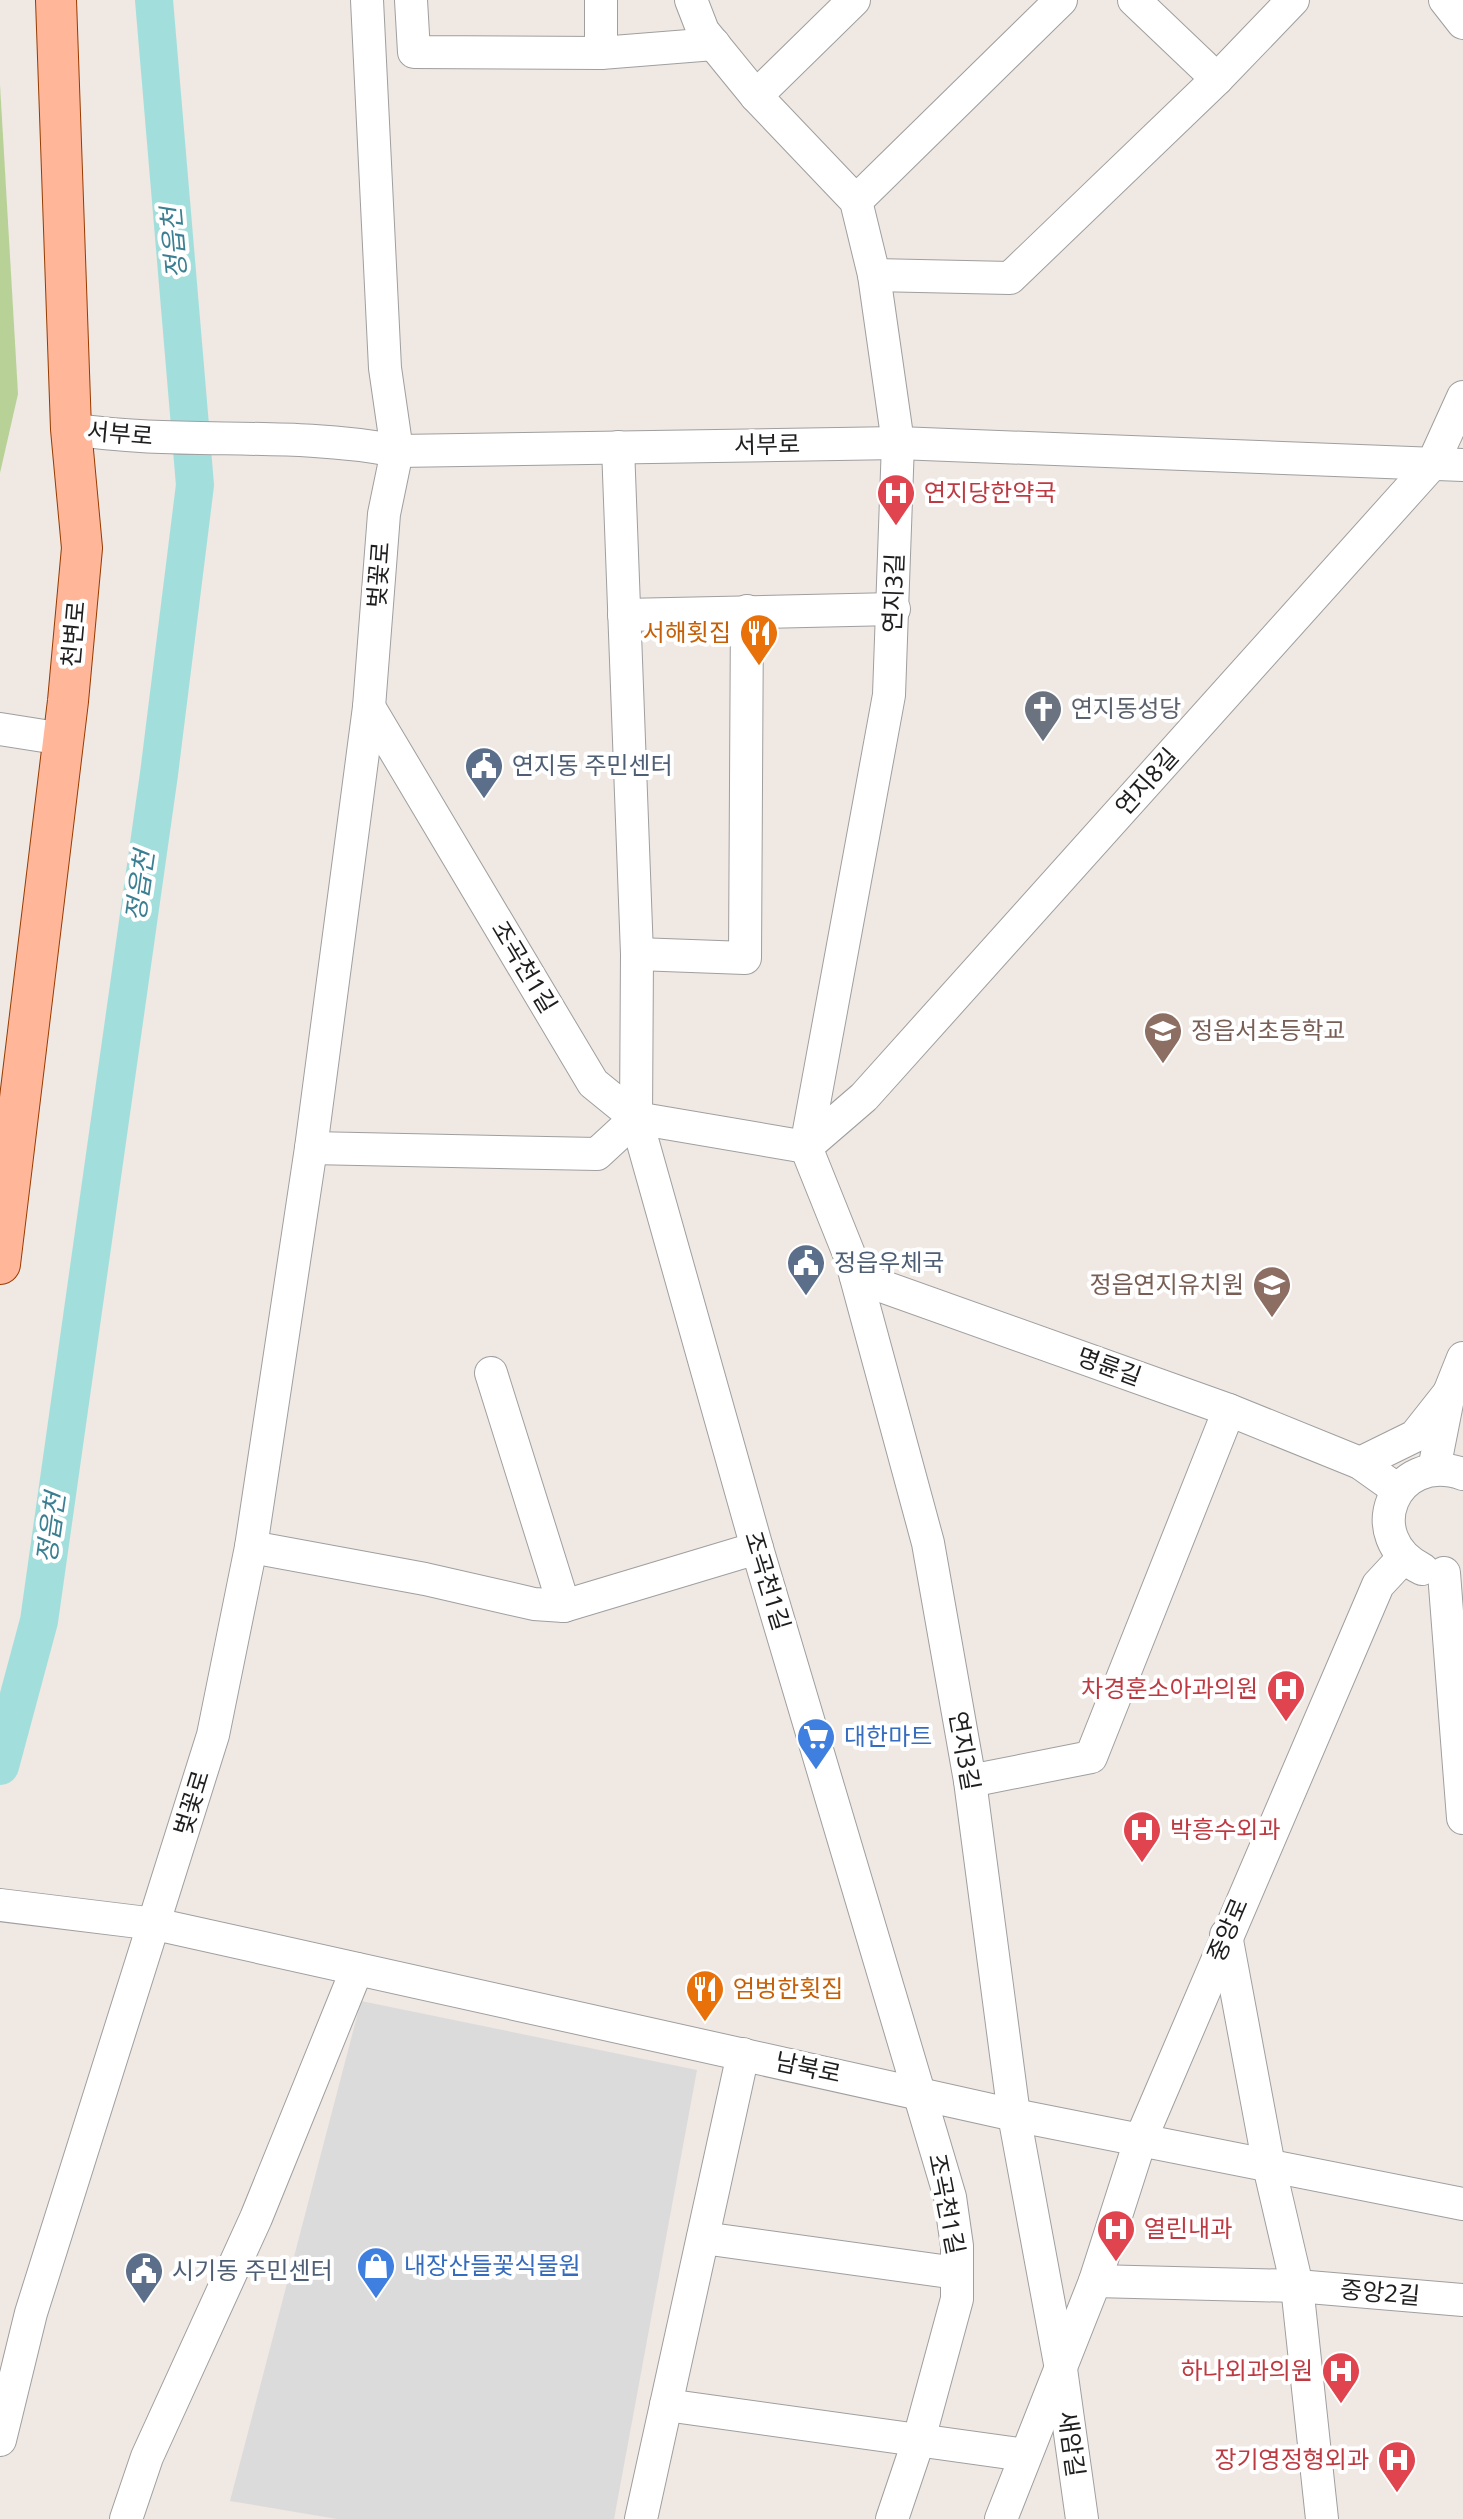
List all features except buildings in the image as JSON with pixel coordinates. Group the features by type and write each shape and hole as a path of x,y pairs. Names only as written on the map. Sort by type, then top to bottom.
{"main road":[{"name":"천변로","path":"0,1264 6,1176 63,739 82,548 71,429 56,0"}],"street":[{"name":"벚꽃로","path":"0,2440 31,2313 213,1735 251,1547 311,1148 369,707 384,514 397,451 385,368 367,0"},
{"path":"411,0 414,52 601,53 714,44"},
{"path":"601,0 601,53"},
{"name":"연지3길","path":"691,0 703,31 756,96 856,201 874,275 898,443 889,695 806,1147 856,1277 928,1543 970,1781 1014,2115 1061,2369"},
{"path":"756,96 854,0"},
{"path":"856,201 1061,0"},
{"path":"1134,0 1217,79"},
{"path":"874,275 1010,278 1217,79 1293,0"},
{"path":"1445,0 1463,23"},
{"name":"연지8길","path":"806,1147 864,1097 1448,464 1463,397"},
{"name":"서부로","path":"71,429 120,437 357,443 397,451 898,443 1448,464"},
{"path":"311,1148 597,1154 636,1118 637,954 618,447"},
{"path":"624,615 894,609"},
{"path":"637,954 745,958 747,611"},
{"name":"조곡천1길","path":"369,707 593,1083 636,1118 757,1548 921,2092 950,2197 957,2299 919,2439 892,2519"},
{"path":"0,729 63,739"},
{"path":"636,1118 806,1147"},
{"name":"명륜길","path":"856,1277 1229,1410 1360,1463 1398,1490"},
{"path":"1378,1585 1376,1528 1360,1463 1415,1436 1449,1393 1463,1358"},
{"path":"491,1373 564,1606"},
{"path":"1449,1393 1463,1429"},
{"path":"1449,1393 1449,1471 1425,1469 1409,1478 1398,1490 1389,1508 1389,1528 1404,1557 1427,1572 1454,1570 1463,1818"},
{"path":"970,1781 1091,1757 1229,1410"},
{"path":"251,1547 425,1579 534,1604 564,1606 757,1548"},
{"path":"1378,1585 1404,1557"},
{"path":"1378,1585 1407,1577 1436,1590 1456,1612"},
{"name":"중앙로","path":"1001,2519 1095,2281 1140,2141 1378,1585"},
{"name":"남북로","path":"0,1905 155,1924 1014,2115 1463,2204"},
{"path":"1226,1935 1269,2166 1297,2286 1322,2519"},
{"path":"126,2519 147,2457 256,2218 357,1969"},
{"path":"641,2519 743,2054"},
{"path":"703,2238 957,2273"},
{"path":"1095,2281 1297,2286"},
{"name":"중앙2길","path":"1297,2286 1463,2300"},
{"name":"새암길","path":"1061,2369 1082,2519"},
{"path":"666,2405 1025,2455"}],"shaded area":[{"path":"361,2001 697,2070 614,2519 337,2519 230,2501"}],"green space":[{"path":"0,85 18,394 0,473"}],"waterway":[{"name":"정읍천","path":"0,1766 39,1621 159,774 195,485 154,0"}],"place":[{"name":"연지당한약국","path":"896,527"},
{"name":"서해횟집","path":"759,667"},
{"name":"연지동성당","path":"1043,743"},
{"name":"연지동 주민센터","path":"484,800"},
{"name":"정읍서초등학교","path":"1163,1065"},
{"name":"정읍우체국","path":"806,1297"},
{"name":"정읍연지유치원","path":"1272,1319"},
{"name":"차경훈소아과의원","path":"1286,1723"},
{"name":"대한마트","path":"816,1771"},
{"name":"박흥수외과","path":"1142,1864"},
{"name":"엄벙한횟집","path":"705,2023"},
{"name":"열린내과","path":"1116,2263"},
{"name":"내장산들꽃식물원","path":"376,2300"},
{"name":"시기동 주민센터","path":"144,2305"},
{"name":"하나외과의원","path":"1341,2405"},
{"name":"장기영정형외과","path":"1397,2494"}]}
